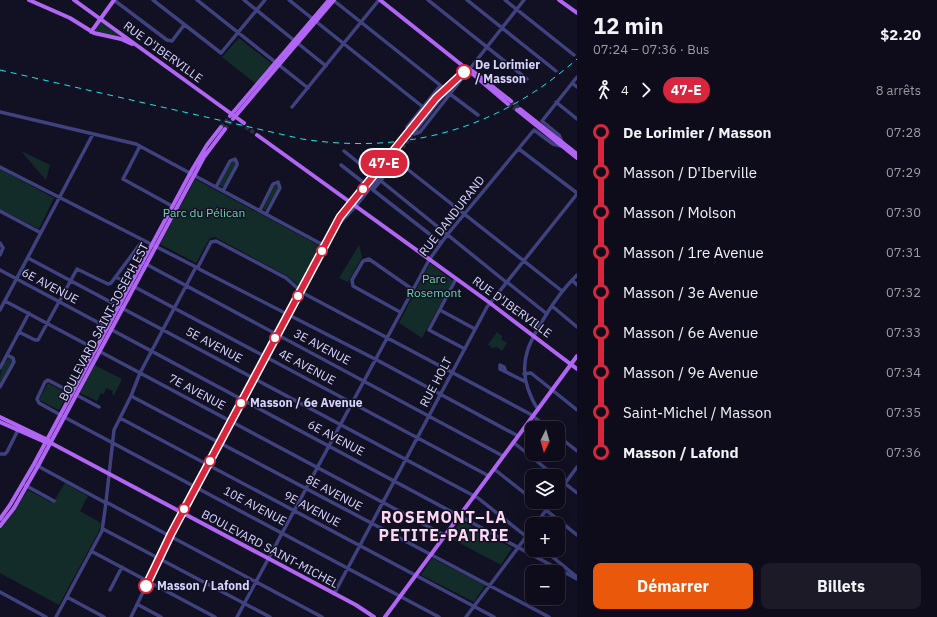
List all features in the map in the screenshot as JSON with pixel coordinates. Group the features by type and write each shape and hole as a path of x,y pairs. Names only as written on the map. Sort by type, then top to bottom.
{"main road":[{"path":"29,0 70,18 91,32 125,40 139,48"},
{"name":"RUE D'IBERVILLE","path":"74,0 232,117 242,122"},
{"path":"91,32 114,0"},
{"path":"232,117 332,0"},
{"path":"380,0 510,103"},
{"path":"559,0 576,13"},
{"path":"518,109 577,158"},
{"name":"BOULEVARD SAINT-JOSEPH EST","path":"36,465 46,441 62,416 98,350 204,150 223,128"},
{"name":"RUE D'IBERVILLE","path":"258,135 490,303 577,369"},
{"path":"561,144 577,154"},
{"name":"BOULEVARD SAINT-JOSEPH EST","path":"154,245 172,206 192,174"},
{"path":"385,617 577,356"},
{"name":"BOULEVARD SAINT-JOSEPH EST","path":"0,526 36,465 51,443 62,416"},
{"name":"BOULEVARD SAINT-MICHEL","path":"0,417 19,429"},
{"name":"BOULEVARD SAINT-MICHEL","path":"0,422 51,443 334,594 374,617"},
{"name":"BOULEVARD SAINT-JOSEPH EST","path":"0,519 25,485"}],"street":[{"path":"114,0 167,40 172,41 184,25"},
{"path":"153,0 221,53 265,0"},
{"path":"197,0 308,88"},
{"path":"244,0 326,66"},
{"path":"289,0 423,107"},
{"path":"332,0 445,89"},
{"path":"292,108 380,0"},
{"path":"428,0 527,79"},
{"path":"467,0 556,71"},
{"path":"504,0 574,55"},
{"path":"416,130 457,85 524,0"},
{"path":"411,129 445,89 463,72 468,70"},
{"path":"561,144 559,135 542,121 577,77"},
{"path":"572,83 577,87"},
{"path":"440,86 406,128 411,133 420,132 449,93"},
{"path":"449,93 478,116"},
{"path":"556,102 577,118"},
{"path":"0,112 126,141 140,146 325,246"},
{"name":"RUE DANDURAND","path":"237,617 351,402 429,260 447,235 534,130 552,144 561,144"},
{"path":"0,310 93,134"},
{"path":"140,146 123,179 172,206"},
{"path":"519,149 577,194"},
{"path":"344,151 371,173"},
{"path":"358,196 358,191 388,152 396,151 402,154 405,166"},
{"path":"131,617 182,513 340,217 391,154"},
{"path":"402,154 374,190 441,243"},
{"path":"334,230 356,206 396,156"},
{"path":"216,187 230,160 235,160 237,164 223,191"},
{"path":"397,161 562,291"},
{"path":"341,165 364,183"},
{"path":"0,167 375,359 518,436"},
{"path":"381,181 547,314"},
{"path":"260,210 273,184 278,182 280,188 266,214"},
{"name":"RUE HOLT","path":"334,594 490,303 577,194"},
{"path":"0,211 41,233"},
{"path":"19,332 38,340 77,269 110,284 143,240"},
{"path":"56,617 103,529 114,430 132,396 140,373 213,240 286,278 300,292 533,416 539,421"},
{"path":"0,243 3,248 0,255"},
{"name":"3E AVENUE","path":"131,256 503,456"},
{"name":"5E AVENUE","path":"28,258 474,496 525,534"},
{"path":"400,312 353,286 351,281 364,261 368,259 412,289"},
{"name":"6E AVENUE","path":"0,270 518,549 577,578"},
{"path":"538,409 532,399 524,374 525,353 533,335 562,291 577,275"},
{"name":"4E AVENUE","path":"116,276 489,476"},
{"path":"456,279 429,330 465,349"},
{"path":"572,280 577,285"},
{"name":"7E AVENUE","path":"5,301 444,535"},
{"path":"552,306 577,327"},
{"path":"440,310 475,329"},
{"path":"0,368 29,313"},
{"path":"0,387 14,362 13,358 7,355"},
{"path":"506,372 526,382"},
{"path":"524,374 531,373 577,410"},
{"name":"10E AVENUE","path":"74,394 50,380 45,382 37,401 62,416 348,567 439,617"},
{"path":"74,394 99,407"},
{"name":"8E AVENUE","path":"132,396 549,617"},
{"name":"9E AVENUE","path":"120,418 494,617"},
{"path":"0,454 5,454 7,452 19,429"},
{"path":"513,442 547,469"},
{"path":"565,442 577,451"},
{"path":"36,465 322,617"},
{"path":"577,467 565,484 577,493"},
{"path":"494,469 525,493"},
{"path":"25,485 54,501"},
{"path":"541,517 546,510 577,535"},
{"path":"103,529 270,617"},
{"path":"466,617 525,539"},
{"path":"91,551 215,617"},
{"path":"552,557 577,578"},
{"path":"110,590 122,567"},
{"path":"0,592 46,617"},
{"path":"67,597 104,617"},
{"path":"137,604 161,617"}],"green space":[{"path":"101,22 122,37 95,31"},
{"path":"239,38 272,64 255,83 222,57"},
{"path":"21,151 50,165 46,180"},
{"path":"231,161 235,161 236,164 222,187 219,185"},
{"path":"0,169 54,198 39,229 0,209"},
{"name":"Parc du Pélican","path":"195,179 320,246 299,286 287,276 215,237 210,238 196,263 160,244"},
{"path":"277,183 279,188 265,210 263,209 274,185"},
{"path":"359,245 362,257 348,282 339,278"},
{"name":"Parc Rosemont","path":"431,264 453,281 422,338 399,323 429,265"},
{"path":"498,331 498,333 502,336 502,340 507,343 502,351 497,347 492,348 489,345 487,346"},
{"path":"10,358 13,361 0,385 3,366"},
{"path":"94,365 122,379 114,395 112,394 113,391 106,388 104,394 101,393 97,401 80,393"},
{"path":"48,383 68,394 59,410 39,400"},
{"path":"65,483 88,496 80,511 101,523 99,531 59,605 0,573 0,529 28,490 53,503"},
{"path":"462,521 512,548 501,565 448,537"},
{"path":"432,558 485,585 474,602 421,575"}],"waterway":[{"path":"422,303 425,306 427,294 434,286 439,289 448,283"}],"tunnel":[{"path":"511,101 520,109"},
{"path":"508,104 517,110"},
{"path":"221,127 230,117"},
{"path":"225,129 233,119"},
{"path":"241,123 257,135"},
{"path":"392,153 410,130"},
{"path":"396,156 415,132"}],"railway":[{"path":"0,70 302,139 341,143 378,143 414,139 449,131 483,119 515,103 547,83 577,59"}],"bus line":[{"name":"47-E","path":"146,586 171,534 340,217 436,98 464,72"}],"place":[{"name":"De Lorimier / Masson","path":"464,72"},
{"name":"Masson / 6e Avenue","path":"241,403"},
{"name":"Masson / Lafond","path":"146,586"}],"district":[{"name":"ROSEMONT–LA PETITE-PATRIE","path":"444,526"}]}
